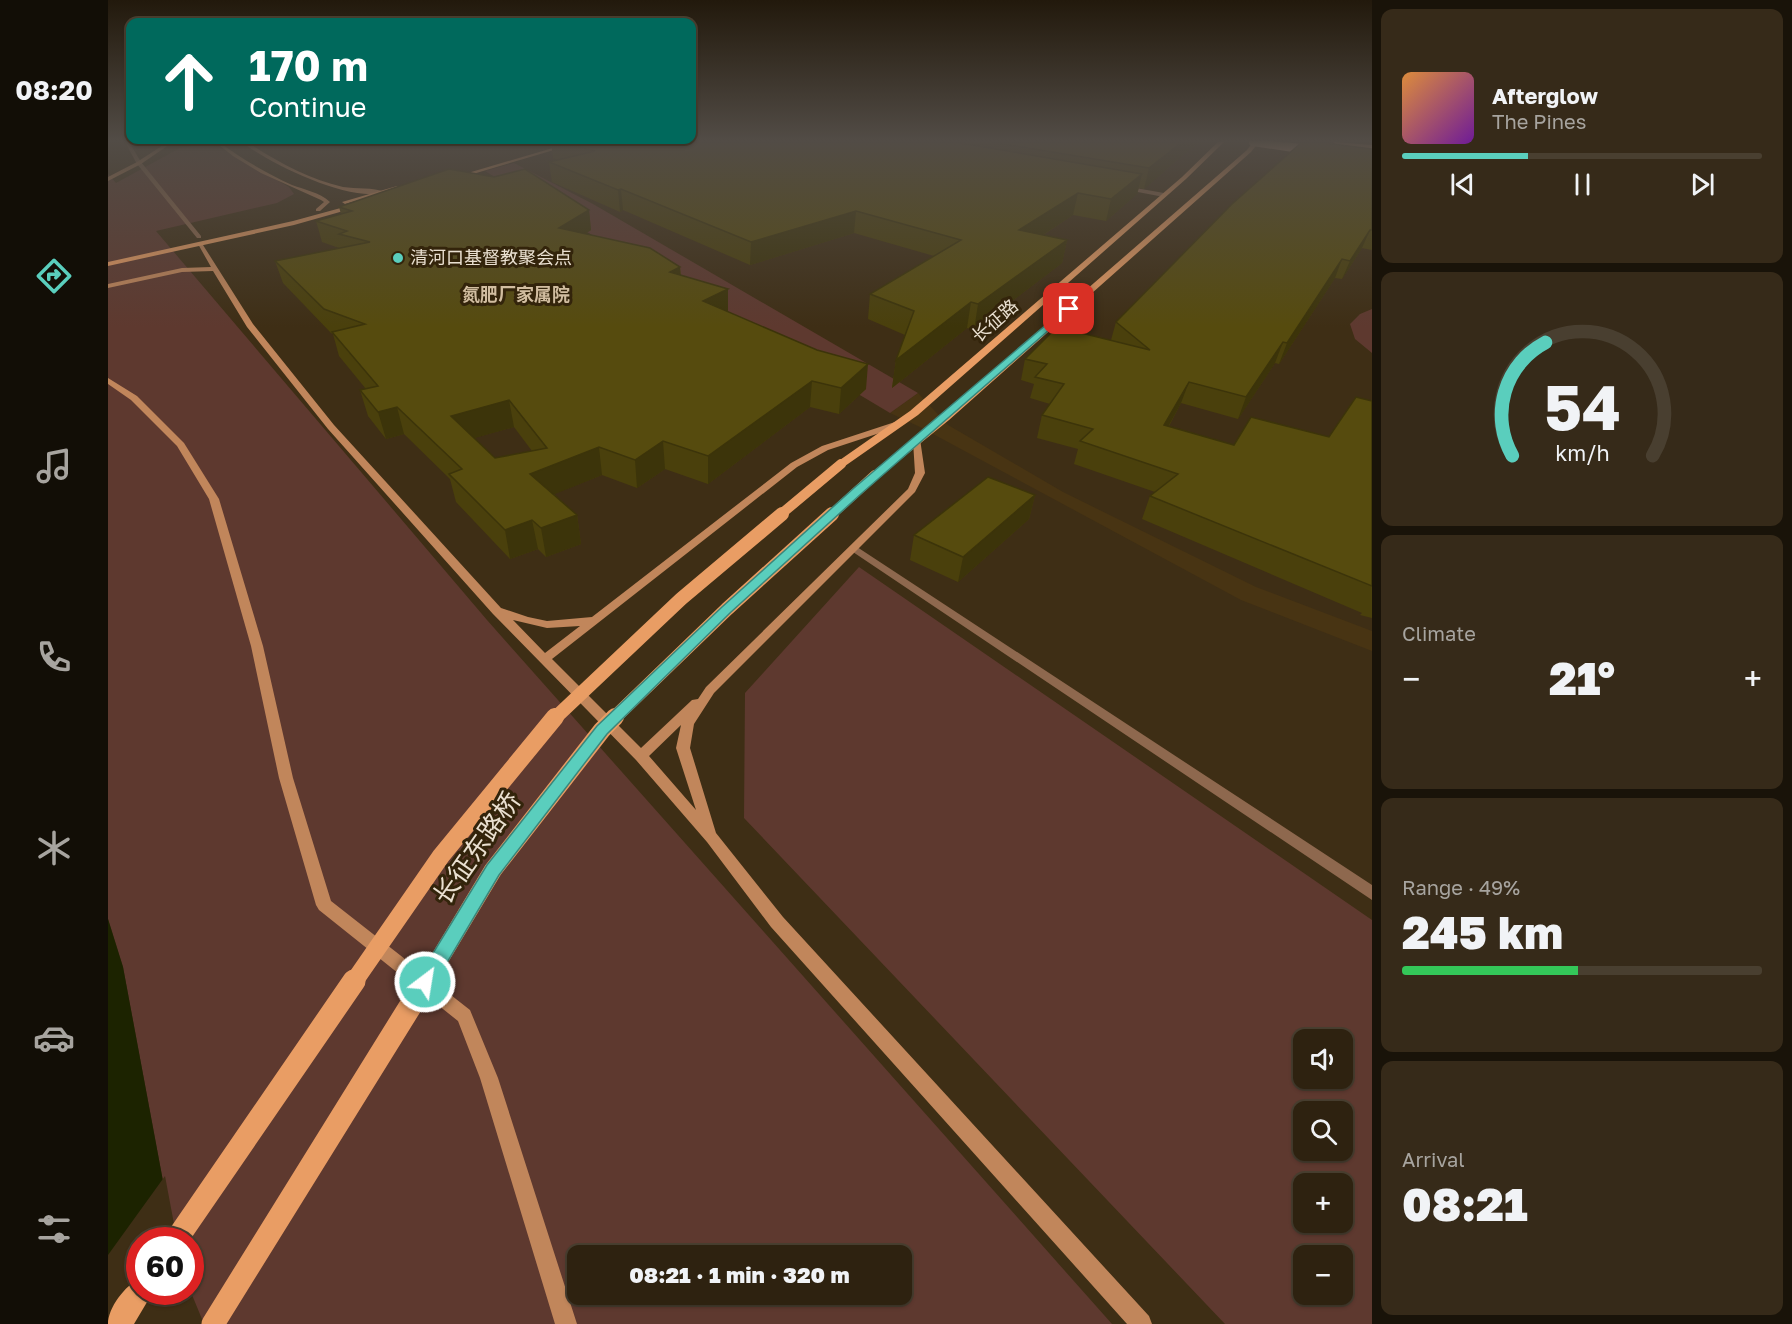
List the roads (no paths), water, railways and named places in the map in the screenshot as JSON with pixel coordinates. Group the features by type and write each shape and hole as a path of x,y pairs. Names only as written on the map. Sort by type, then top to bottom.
{"main road":[{"path":"108,264 340,204"},
{"path":"108,255 182,240 196,243 294,223 356,204"},
{"name":"长征路","path":"898,424 1154,204"},
{"name":"长征路","path":"917,441 1189,204"},
{"name":"长征东路桥","path":"185,1227 441,856 562,709 681,599 841,464 898,424"},
{"name":"长征东路桥","path":"213,1324 380,1057 493,870 587,748 602,730 727,609 917,441"},
{"path":"118,1324 131,1305"}],"street":[{"path":"168,204 207,258 250,325 331,427 497,611 641,756 712,838 777,922 1141,1324"},
{"path":"318,210 325,204"},
{"path":"108,286 197,266 207,258"},
{"path":"182,270 214,269"},
{"path":"108,380 134,398 182,445 214,499 257,646 286,778 324,905 464,1016 489,1078 566,1324"},
{"path":"545,659 794,465 825,448 898,424"},
{"path":"641,756 912,490 920,473 917,441"},
{"path":"854,548 1372,893"},
{"path":"497,611 526,622 557,626 595,620"},
{"path":"710,690 688,724 683,748 712,838"}],"place":[{"name":"清河口基督教聚会点","path":"398,258"}],"district":[{"name":"氮肥厂家属院","path":"516,295"}]}
